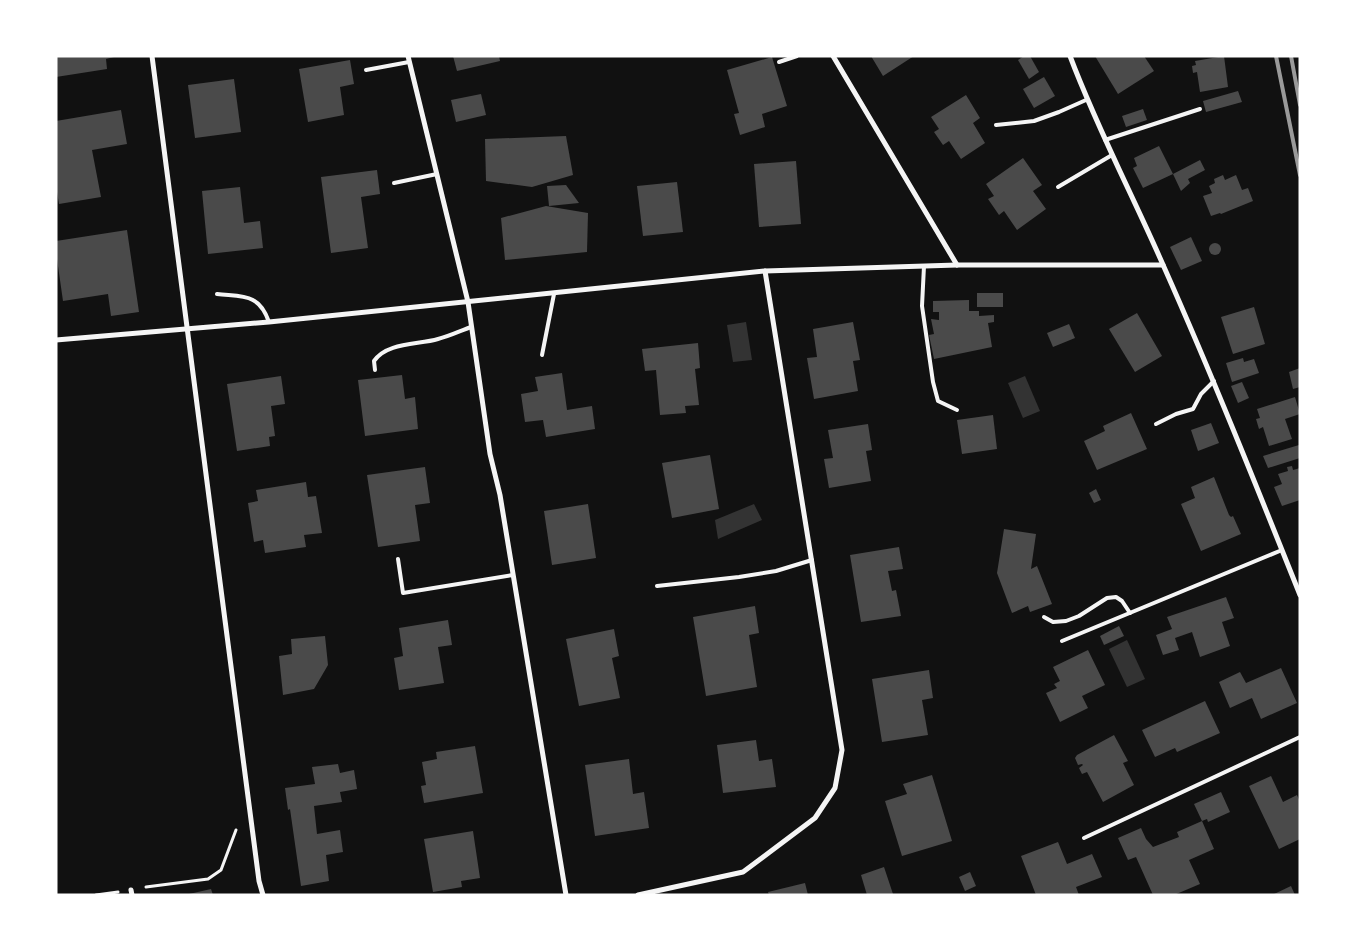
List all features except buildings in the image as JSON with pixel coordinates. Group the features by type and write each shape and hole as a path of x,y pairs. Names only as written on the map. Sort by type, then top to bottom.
{"street":[{"path":"152,56 259,881 263,895"},
{"path":"833,56 957,265"},
{"path":"1070,56 1086,100 1214,380 1300,595"},
{"path":"408,59 468,302 490,454 500,494 566,895"},
{"path":"56,340 268,322 765,271 957,265 1163,266"},
{"path":"638,895 743,872 815,818 835,788 842,750 765,271"}],"lane":[{"path":"780,62 797,56"},
{"path":"366,70 408,59"},
{"path":"996,125 1034,121 1086,100"},
{"path":"1105,140 1200,109"},
{"path":"1058,187 1112,155"},
{"path":"394,183 437,174"},
{"path":"924,266 922,306 933,382 938,401 957,410"},
{"path":"217,294 254,299 264,309 268,322"},
{"path":"542,355 554,294"},
{"path":"375,370 374,361 379,353 438,339 471,327"},
{"path":"1156,424 1176,414 1193,409 1201,394 1214,380"},
{"path":"1062,641 1282,550"},
{"path":"398,560 404,592 513,575"},
{"path":"656,586 738,577 776,570 812,560"},
{"path":"1044,617 1053,622 1066,621 1079,616 1107,598 1116,597 1122,601 1130,613"},
{"path":"1084,838 1300,736"}],"path":[{"path":"132,892 208,879 221,870 238,825"}],"shaded area":[{"path":"746,322 752,360 733,362 727,325"},
{"path":"1025,376 1040,411 1023,418 1008,383"},
{"path":"754,504 762,520 718,539 715,520"},
{"path":"1127,640 1145,679 1127,687 1109,649"}],"railway":[{"path":"1276,56 1300,175"},
{"path":"1291,56 1300,105"}]}
